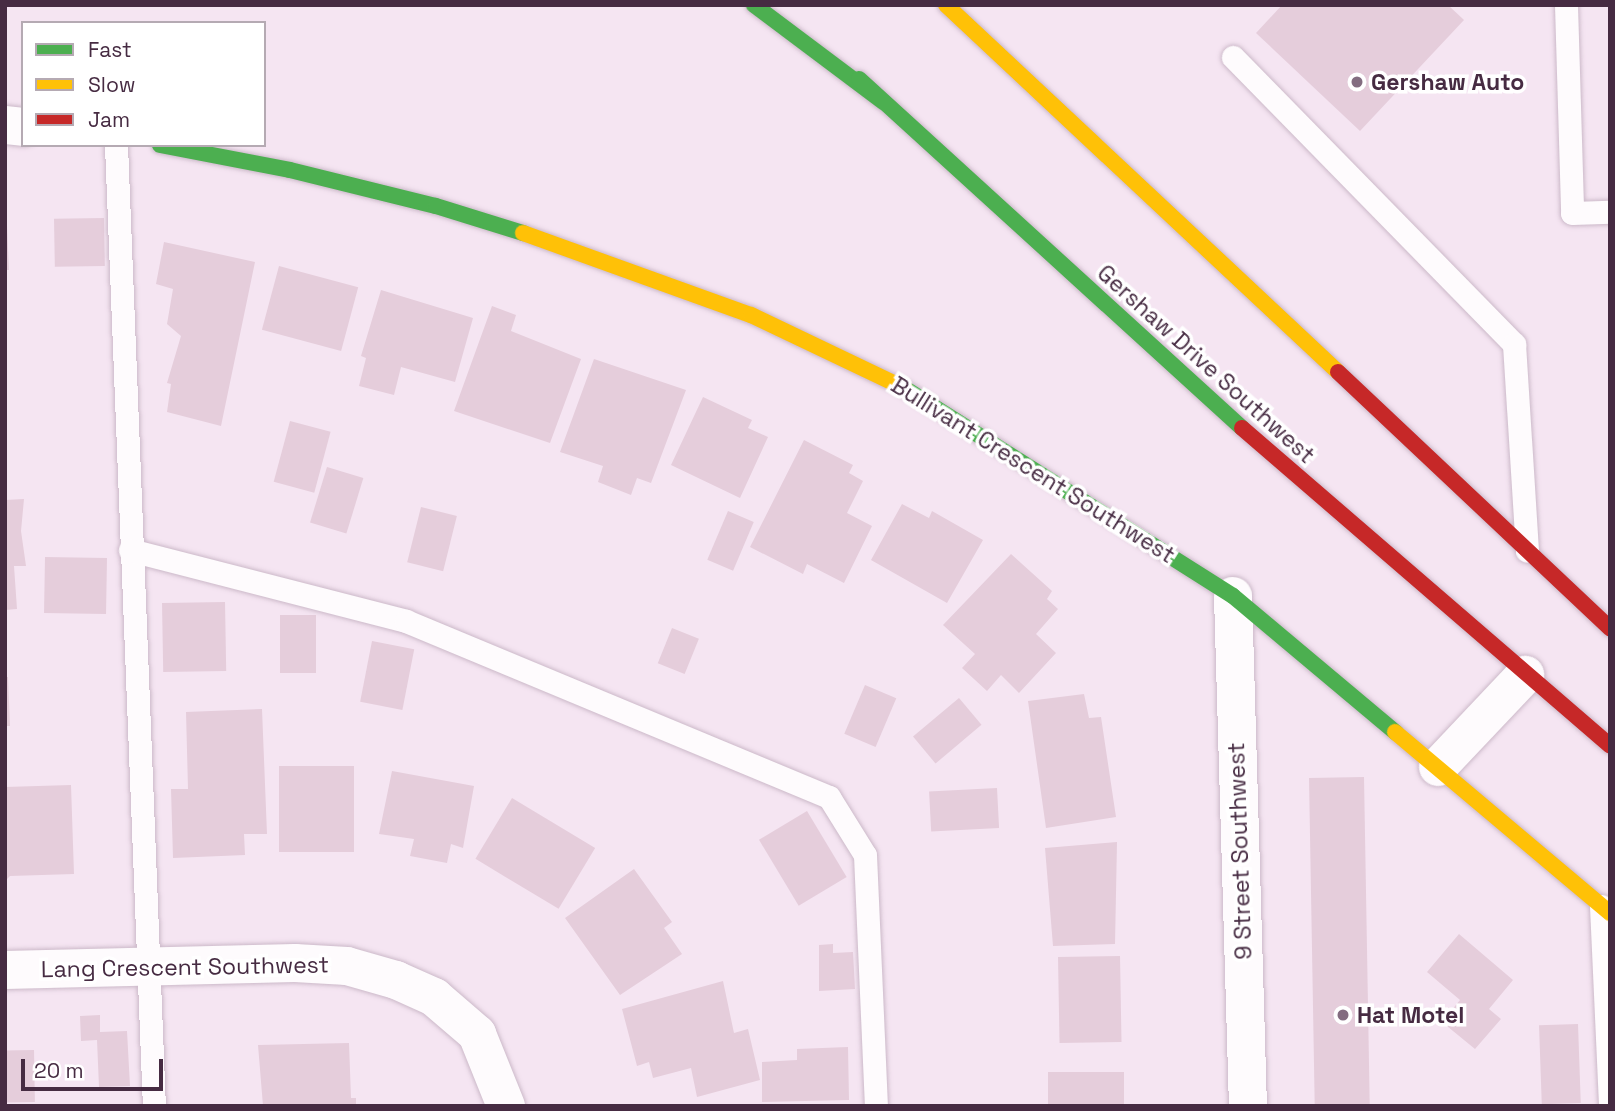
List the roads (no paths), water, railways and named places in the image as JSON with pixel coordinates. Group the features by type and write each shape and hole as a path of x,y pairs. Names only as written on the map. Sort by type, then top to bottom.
{"main road":[{"path":"754,5 883,102"},
{"name":"Gershaw Drive Southwest","path":"781,5 883,102 1318,497 1610,746"},
{"path":"946,5 1610,628"},
{"name":"Bullivant Crescent Southwest","path":"170,147 290,170 436,206 579,251 751,315 918,394 1233,596 1605,910"}],"street":[{"name":"9 Street Southwest","path":"1233,596 1248,1106"},
{"path":"1438,767 1525,675"},
{"name":"Lang Crescent Southwest","path":"5,970 295,963 347,966 396,980 434,997 477,1034 506,1106"}],"lane":[{"path":"1566,5 1572,213 1610,212"},
{"path":"1233,57 1514,344 1527,551"},
{"path":"116,147 154,1106"},
{"path":"130,550 406,621 829,797 864,855 876,1106"},
{"path":"1605,910 1610,1106"}],"place":[{"name":"Gershaw Auto","path":"1357,82"},
{"name":"Hat Motel","path":"1343,1015"}]}
